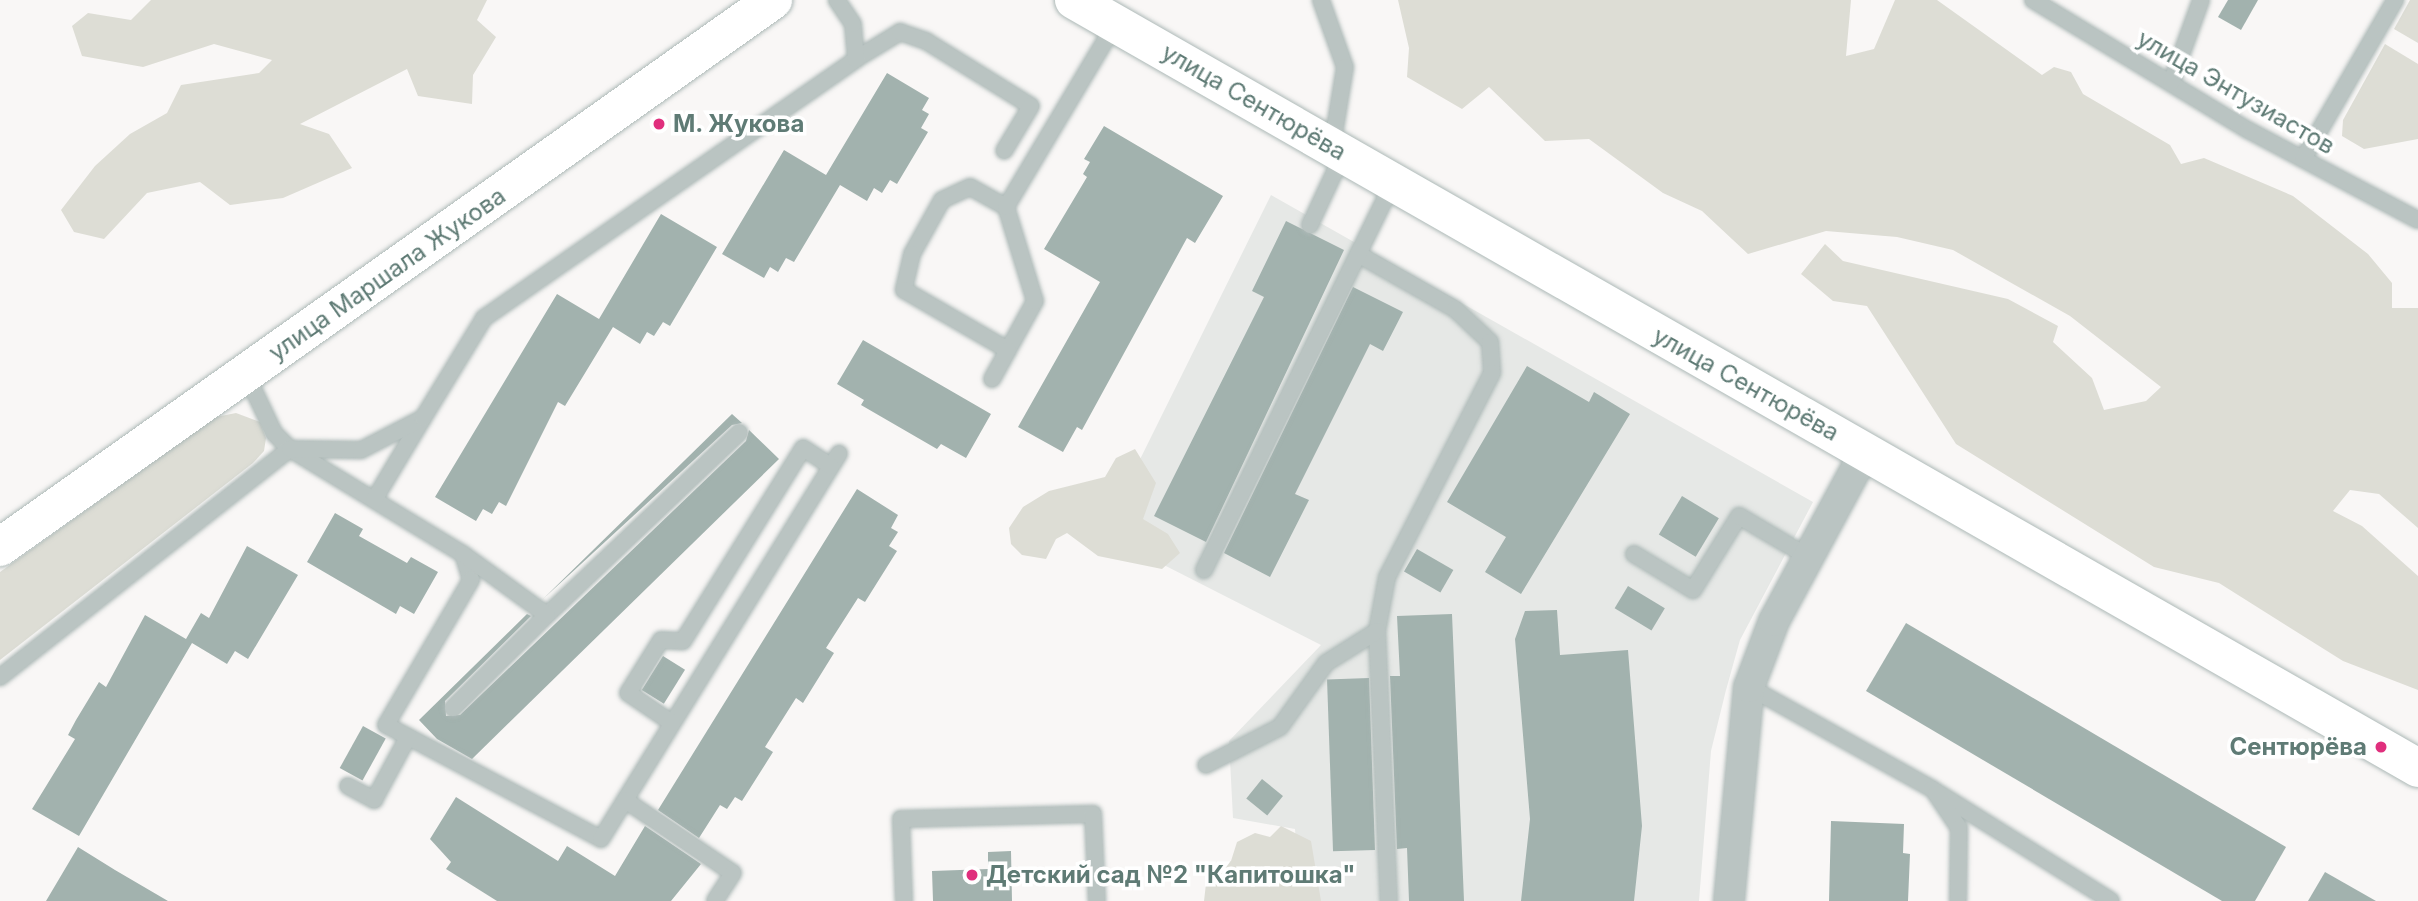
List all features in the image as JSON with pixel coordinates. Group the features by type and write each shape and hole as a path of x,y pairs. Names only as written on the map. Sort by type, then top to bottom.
{"main road":[{"name":"улица Маршала Жукова","path":"0,547 774,0"},
{"name":"улица Сентюрёва","path":"1074,0 2418,768"}],"street":[{"path":"1729,901 1749,687 1807,556 1865,452"}],"lane":[{"path":"836,0 853,24 856,59"},
{"path":"1310,225 1338,150 1345,67 1321,0"},
{"name":"улица Энтузиастов","path":"2033,0 2303,159 2418,220"},
{"path":"2171,83 2200,0"},
{"path":"2303,159 2395,0"},
{"path":"1006,206 1115,24"},
{"path":"374,500 484,318 856,59 900,32 926,41 1031,106 1004,151"},
{"path":"1204,570 1394,182"},
{"path":"992,379 1035,301 1006,206 970,187 942,200 912,254 904,290 1007,351"},
{"path":"1358,254 1455,309 1490,342 1492,373 1387,577 1377,631 1389,901"},
{"path":"246,374 274,433 290,449 463,554 547,615"},
{"path":"0,677 290,449 361,450 424,418"},
{"path":"453,708 739,433"},
{"path":"463,554 471,580 386,725 601,839 835,459 803,448 683,641 661,640 628,693 672,723"},
{"path":"1633,554 1693,590 1739,516 1807,556"},
{"path":"1206,765 1280,727 1326,663 1377,631"},
{"path":"1749,687 1932,789 2111,901"},
{"path":"348,786 374,800 408,737"},
{"path":"1932,789 1959,828 1958,901"},
{"path":"625,800 719,858 733,873 715,901"},
{"path":"904,901 901,819 1093,814 1097,901"}],"shaded area":[{"path":"151,0 487,0 477,20 496,37 473,75 472,104 418,96 407,69 300,124 329,134 352,168 283,198 230,205 200,182 147,193 104,239 74,232 61,210 95,166 130,134 167,113 181,85 259,73 272,60 214,44 143,67 82,56 72,26 88,13 131,20"},
{"path":"1398,0 1851,0 1846,56 1874,49 1895,0 1937,0 2042,75 2054,67 2071,72 2083,94 2170,145 2181,164 2204,158 2293,196 2368,254 2392,283 2392,308 2418,308 2418,528 2379,494 2350,490 2333,511 2362,526 2418,576 2418,690 2343,661 2219,583 2154,567 1956,444 1867,306 1833,301 1801,274 1825,244 1843,261 2008,299 2058,326 2053,342 2092,378 2104,410 2146,401 2161,387 2070,316 1953,250 1897,237 1826,231 1748,254 1702,211 1663,193 1589,139 1545,141 1489,87 1462,109 1407,77 1409,48"},
{"path":"2410,0 2418,0 2418,43 2394,29"},
{"path":"2385,44 2418,64 2418,139 2364,149 2342,136 2343,120"},
{"path":"1271,195 1813,502 1740,640 1711,751 1699,901 1300,901 1295,829 1233,818 1229,741 1321,645 1103,534"},
{"path":"236,413 260,422 266,438 264,451 253,463 0,660 0,572 216,417"},
{"path":"1135,449 1156,483 1143,519 1168,534 1180,553 1162,569 1098,556 1067,533 1056,539 1046,559 1022,555 1011,544 1009,528 1023,507 1049,491 1105,477 1116,458"},
{"path":"1281,826 1311,841 1321,901 1204,901 1207,875 1231,861 1237,842 1255,833 1270,837"}],"building":[{"path":"2228,0 2258,0 2241,30 2218,17"},
{"path":"887,73 929,98 922,110 929,114 921,128 928,132 897,184 890,180 882,193 874,188 867,201 840,185 794,262 786,258 778,272 770,267 764,278 722,254 784,150 826,175"},
{"path":"1104,126 1223,196 1195,243 1187,238 1082,430 1077,427 1063,452 1018,427 1100,282 1044,249 1087,177 1083,174 1090,162 1084,159"},
{"path":"661,214 717,247 670,326 663,322 654,336 647,332 640,344 613,327 565,406 558,402 506,506 499,502 492,514 483,509 476,521 435,497 557,294 599,319"},
{"path":"1286,221 1344,250 1206,542 1154,516 1264,297 1252,291"},
{"path":"1353,287 1403,312 1383,351 1370,344 1295,494 1309,500 1270,577 1224,553"},
{"path":"863,340 991,414 966,458 941,444 937,449 861,405 864,400 837,384"},
{"path":"1527,366 1589,402 1594,392 1630,414 1521,594 1485,572 1506,537 1447,502"},
{"path":"732,414 742,423 732,425 543,599"},
{"path":"749,430 779,459 472,759 437,739 419,720 527,614 531,616 445,701 446,716 460,715 746,441"},
{"path":"857,489 898,515 891,528 898,532 889,546 897,551 865,602 858,598 826,648 834,653 803,703 796,698 765,747 773,752 742,801 735,797 727,809 720,805 699,838 658,810"},
{"path":"1682,496 1719,518 1696,557 1659,535"},
{"path":"335,513 363,529 359,536 407,563 411,557 438,572 414,614 400,606 396,614 307,562"},
{"path":"247,546 298,575 248,659 235,651 227,664 192,643 79,836 32,809 75,739 68,735 76,720 99,682 106,687 145,615 186,639 201,613 209,618"},
{"path":"1417,549 1453,570 1440,593 1404,572"},
{"path":"1628,586 1665,608 1651,630 1615,608"},
{"path":"1557,610 1560,655 1628,650 1642,826 1634,901 1521,901 1530,819 1515,639 1525,611"},
{"path":"1452,614 1464,901 1409,901 1407,848 1397,849 1390,676 1400,676 1397,616"},
{"path":"1906,623 2286,847 2255,901 2222,901 1866,691"},
{"path":"663,656 685,670 664,704 642,690"},
{"path":"1369,678 1375,850 1333,851 1327,679"},
{"path":"363,726 386,739 362,781 340,768"},
{"path":"1262,779 1283,796 1267,815 1246,798"},
{"path":"456,797 558,861 567,846 615,876 645,826 701,864 671,901 497,901 446,869 451,862 430,839"},
{"path":"1831,821 1904,824 1903,853 1910,854 1908,901 1829,901"},
{"path":"78,847 115,870 168,901 46,901"},
{"name":"Детский сад №2 \"Капитошка\"","path":"1011,851 1012,901 933,901 932,871 988,869 988,852"},
{"path":"2325,872 2376,901 2308,901"}],"place":[{"name":"М. Жукова","path":"659,124"},
{"name":"Сентюрёва","path":"2381,747"},
{"name":"Детский сад №2 \"Капитошка\"","path":"972,875"}]}
